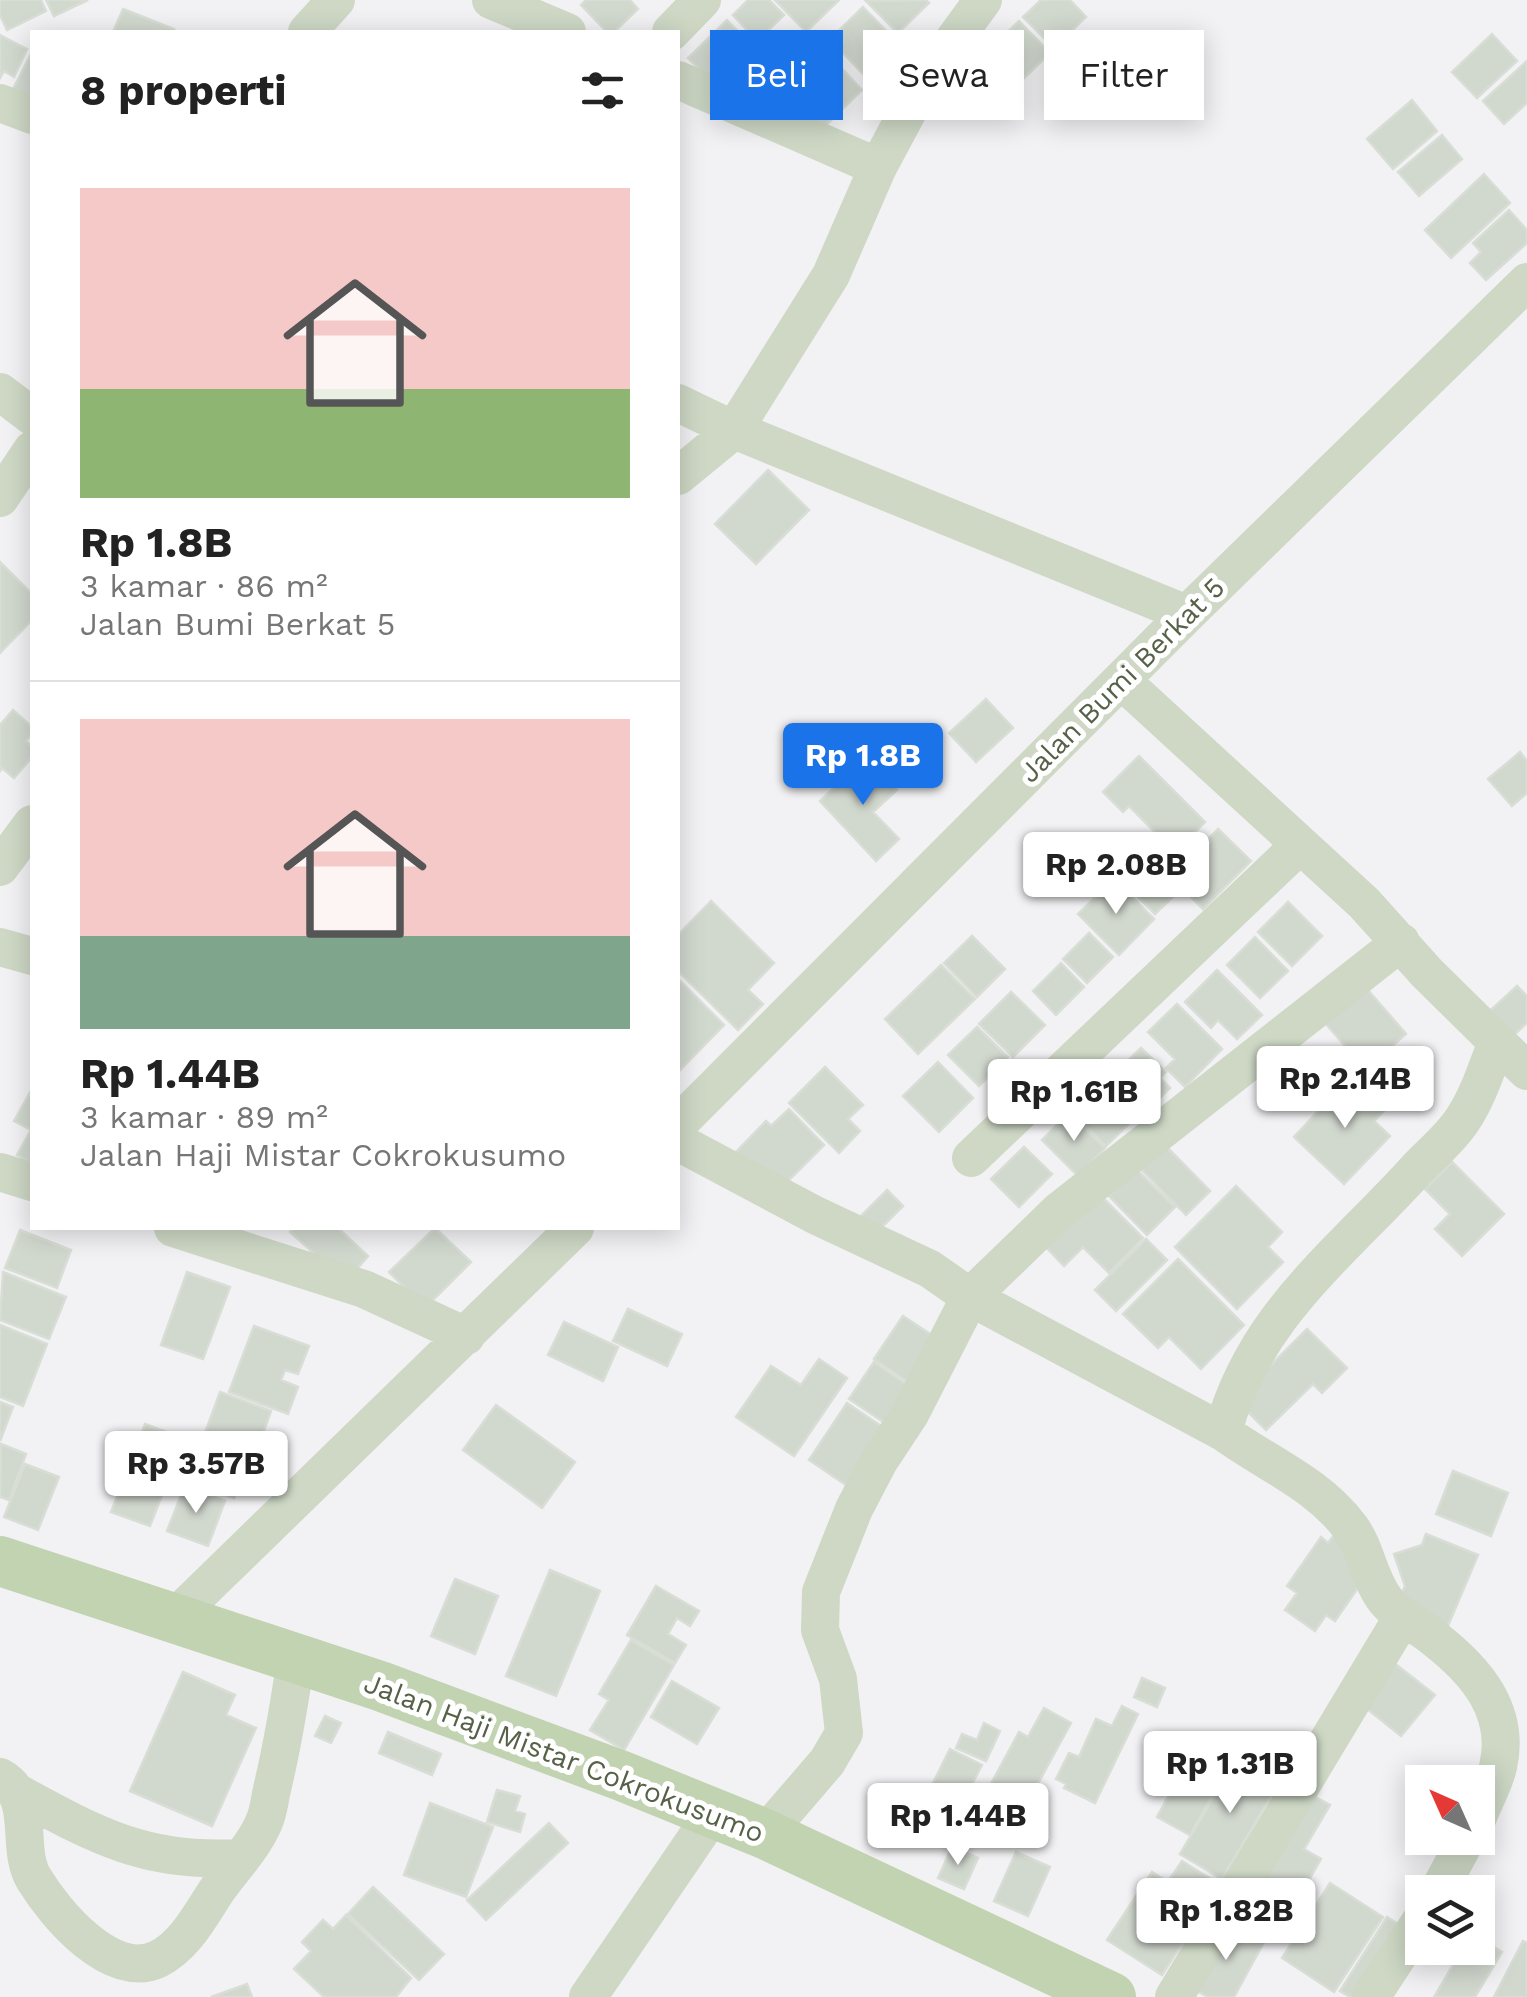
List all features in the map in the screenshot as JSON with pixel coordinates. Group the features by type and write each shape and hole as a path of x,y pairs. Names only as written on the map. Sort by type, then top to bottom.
{"main road":[{"name":"Jalan Haji Mistar Cokrokusumo","path":"0,1561 399,1692 714,1812 1110,1997"}],"street":[{"path":"309,30 336,0"},
{"path":"490,0 562,30"},
{"path":"672,30 702,0"},
{"path":"680,474 734,430 831,274 878,167 924,81 984,0"},
{"path":"680,81 878,167"},
{"path":"0,103 30,113"},
{"name":"Jalan Bumi Berkat 5","path":"680,1122 1187,614 1527,282"},
{"path":"0,392 30,414"},
{"path":"680,404 734,430 1187,614"},
{"path":"0,498 30,453"},
{"path":"1121,680 1300,844 1527,1071"},
{"path":"0,867 30,827"},
{"path":"971,1158 1300,844"},
{"path":"764,1834 814,1778 844,1733 838,1679 820,1630 821,1592 854,1509 910,1414 970,1297 1086,1188 1400,942"},
{"path":"0,947 30,955"},
{"path":"1224,1432 1232,1397 1254,1355 1300,1288 1377,1213 1463,1120 1498,1042"},
{"path":"680,1143 798,1206 930,1268 970,1297 1224,1432 1258,1457 1306,1483 1334,1506 1354,1533 1383,1598 1402,1618 1433,1636 1482,1681 1501,1731 1495,1775"},
{"path":"0,1172 30,1181"},
{"path":"179,1230 364,1288 466,1336"},
{"path":"172,1620 573,1230"},
{"path":"1174,1997 1402,1618"},
{"path":"9,1785 25,1824 24,1858 34,1880 78,1936 97,1949 139,1965 161,1958 185,1936 264,1823 285,1735 296,1658"},
{"path":"9,1785 108,1839 158,1855 198,1860 240,1858"},
{"path":"588,1997 714,1812"},
{"path":"1370,1997 1405,1944"}],"building":[{"path":"0,0 41,0 46,11 7,30 0,15"},
{"path":"46,0 88,0 54,16"},
{"path":"586,0 630,0 638,9 616,30 605,30 581,5"},
{"path":"748,0 769,0 784,15 768,30 747,30 733,15"},
{"path":"775,0 839,0 808,30"},
{"path":"1041,0 1070,0 1086,17 1073,30 1044,30 1044,38 1023,17"},
{"path":"866,1 929,3 901,30 895,30"},
{"path":"863,7 885,30 863,30 863,74 843,53 843,30 839,30"},
{"path":"123,9 174,29 173,30 114,30"},
{"path":"727,20 737,30 717,30"},
{"path":"1019,21 1044,47 1044,59 1024,78 1024,30 1010,30"},
{"path":"1492,34 1517,61 1477,98 1452,72"},
{"path":"0,35 27,49 14,77 4,71 0,78"},
{"path":"710,37 710,81 688,58"},
{"path":"30,56 30,108 9,97"},
{"path":"1527,61 1527,103 1504,124 1483,101"},
{"path":"843,70 862,90 843,109"},
{"path":"1412,100 1437,131 1393,169 1367,139"},
{"path":"815,120 831,120 823,128"},
{"path":"1442,135 1462,159 1419,196 1398,172"},
{"path":"1484,174 1510,203 1451,258 1425,230"},
{"path":"1509,210 1527,230 1527,243 1486,280 1470,263 1481,252 1473,243"},
{"path":"768,470 809,510 756,564 715,524"},
{"path":"0,562 30,592 30,622 0,653"},
{"path":"986,699 1013,728 976,762 949,733"},
{"path":"13,710 30,725 26,741 30,745 30,759 14,778 2,768 0,771 0,725"},
{"path":"1520,752 1527,761 1527,793 1512,806 1488,779"},
{"path":"1139,756 1205,822 1175,852 1129,806 1123,812 1103,792"},
{"path":"866,758 897,790 873,812 899,839 876,861 820,801"},
{"path":"1218,829 1251,861 1203,909 1171,877"},
{"path":"1154,839 1170,855 1156,869 1179,891 1155,914 1117,876"},
{"path":"1114,879 1154,919 1119,955 1078,914"},
{"path":"711,901 774,963 748,990 763,1004 738,1030 680,973 680,933"},
{"path":"1288,902 1322,936 1292,966 1258,932"},
{"path":"1089,933 1113,957 1087,983 1063,959"},
{"path":"972,936 1005,969 977,997 944,963"},
{"path":"1255,937 1288,971 1260,998 1227,965"},
{"path":"1061,963 1084,987 1056,1015 1033,991"},
{"path":"941,965 975,999 918,1054 885,1019"},
{"path":"1217,970 1262,1015 1237,1039 1218,1020 1211,1028 1185,1002"},
{"path":"680,981 724,1025 680,1070"},
{"path":"1517,986 1527,996 1527,1023 1503,1045 1480,1020"},
{"path":"1367,989 1406,1034 1375,1061 1368,1052 1358,1061 1326,1024"},
{"path":"1011,992 1045,1025 1013,1057 979,1024"},
{"path":"1177,1004 1222,1049 1185,1087 1166,1068 1175,1059 1148,1032"},
{"path":"977,1027 1008,1057 979,1086 948,1055"},
{"path":"1141,1048 1166,1072 1160,1078 1170,1088 1149,1109 1114,1074"},
{"path":"938,1062 973,1098 939,1132 903,1096"},
{"path":"825,1067 863,1105 848,1119 860,1131 839,1153 789,1103"},
{"path":"1350,1077 1384,1111 1374,1121 1390,1136 1344,1184 1294,1137"},
{"path":"1102,1080 1137,1116 1106,1146 1071,1111"},
{"path":"30,1093 30,1129 14,1121"},
{"path":"789,1109 824,1145 777,1192 736,1152 766,1121 771,1126"},
{"path":"1069,1113 1105,1148 1078,1176 1042,1140"},
{"path":"30,1132 30,1163 17,1155"},
{"path":"1159,1139 1210,1191 1186,1215 1135,1163"},
{"path":"1024,1147 1052,1174 1019,1207 991,1179"},
{"path":"1452,1162 1504,1214 1462,1256 1435,1229 1450,1214 1425,1189"},
{"path":"1136,1169 1175,1207 1147,1235 1109,1196"},
{"path":"1236,1186 1282,1232 1268,1247 1283,1262 1237,1309 1175,1247"},
{"path":"887,1190 903,1206 876,1233 860,1217"},
{"path":"1096,1191 1143,1238 1109,1273 1083,1247 1064,1266 1043,1244"},
{"path":"20,1230 71,1250 57,1288 5,1268"},
{"path":"340,1230 368,1256 346,1282 290,1232"},
{"path":"433,1230 471,1262 425,1308 389,1272"},
{"path":"1146,1239 1167,1260 1116,1311 1095,1290"},
{"path":"1178,1259 1244,1325 1201,1369 1169,1337 1158,1348 1123,1314"},
{"path":"3,1272 66,1297 49,1339 0,1320"},
{"path":"187,1272 230,1287 203,1359 161,1345"},
{"path":"628,1309 682,1334 667,1366 613,1341"},
{"path":"903,1316 944,1343 914,1386 874,1359"},
{"path":"564,1322 618,1347 603,1381 548,1355"},
{"path":"0,1325 47,1344 23,1406 0,1397"},
{"path":"254,1326 309,1346 298,1374 285,1370 281,1380 298,1387 288,1414 229,1392"},
{"path":"1307,1329 1347,1368 1322,1393 1313,1384 1266,1430 1236,1400"},
{"path":"819,1359 847,1378 794,1456 736,1417 771,1366 801,1385"},
{"path":"874,1362 915,1390 891,1427 849,1399"},
{"path":"220,1392 271,1411 253,1461 202,1441"},
{"path":"0,1402 13,1407 0,1441"},
{"path":"847,1403 887,1430 849,1487 809,1460"},
{"path":"496,1405 575,1462 542,1508 463,1450"},
{"path":"145,1424 193,1442 182,1471 173,1467 150,1526 111,1512"},
{"path":"1,1444 26,1454 9,1500 0,1497"},
{"path":"200,1446 247,1464 234,1498 187,1479"},
{"path":"25,1464 59,1477 38,1530 4,1517"},
{"path":"1453,1471 1508,1493 1491,1536 1436,1514"},
{"path":"185,1485 225,1501 208,1546 167,1531"},
{"path":"1426,1534 1478,1555 1447,1628 1396,1607 1405,1586 1394,1554 1422,1545"},
{"path":"1334,1535 1369,1572 1335,1621 1326,1615 1315,1631 1285,1610 1297,1593 1287,1586 1321,1537 1328,1543"},
{"path":"550,1570 600,1591 556,1696 506,1676"},
{"path":"455,1579 498,1596 475,1654 431,1636"},
{"path":"656,1586 699,1611 690,1626 677,1618 668,1634 686,1645 675,1663 627,1635"},
{"path":"631,1640 674,1665 624,1750 590,1730 609,1700 599,1694"},
{"path":"1389,1659 1435,1695 1401,1736 1356,1700"},
{"path":"183,1672 235,1695 226,1715 256,1728 212,1826 130,1791"},
{"path":"1142,1678 1165,1688 1157,1707 1134,1697"},
{"path":"672,1681 719,1708 697,1744 651,1717"},
{"path":"1122,1706 1138,1714 1095,1803 1064,1788 1066,1784 1056,1779 1069,1753 1079,1757 1096,1719 1112,1726"},
{"path":"1044,1708 1071,1723 1030,1798 1022,1793 1002,1832 973,1817 1019,1732 1028,1737"},
{"path":"325,1716 341,1723 331,1743 315,1736"},
{"path":"984,1723 1000,1731 986,1761 956,1748 962,1734 977,1740"},
{"path":"388,1732 441,1754 432,1775 379,1753"},
{"path":"950,1749 982,1765 960,1807 929,1791"},
{"path":"1193,1751 1227,1769 1190,1835 1157,1817"},
{"path":"1239,1754 1281,1779 1222,1879 1180,1854"},
{"path":"1301,1789 1330,1805 1304,1849 1321,1859 1277,1935 1232,1908"},
{"path":"497,1790 520,1796 515,1811 525,1814 520,1832 487,1822"},
{"path":"931,1795 951,1804 937,1834 917,1825"},
{"path":"430,1803 493,1827 466,1897 404,1875"},
{"path":"549,1823 568,1843 486,1920 467,1900"},
{"path":"952,1847 978,1858 964,1889 938,1878"},
{"path":"1016,1852 1050,1867 1028,1916 994,1901"},
{"path":"1182,1861 1220,1885 1162,1975 1107,1940 1152,1872 1168,1882"},
{"path":"1330,1883 1383,1917 1334,1992 1282,1958"},
{"path":"373,1887 444,1954 419,1980 348,1914"},
{"path":"346,1915 411,1978 396,1997 324,1997 294,1969 311,1951 302,1942 323,1920 333,1929"},
{"path":"1387,1917 1405,1928 1405,1942 1370,1997 1350,1997 1340,1991"},
{"path":"1224,1921 1264,1942 1234,1997 1208,1997 1188,1986"},
{"path":"1523,1941 1527,1943 1527,1997 1494,1997"},
{"path":"1453,1965 1494,1965 1475,1997 1434,1997"},
{"path":"247,1984 252,1997 211,1997"}]}
